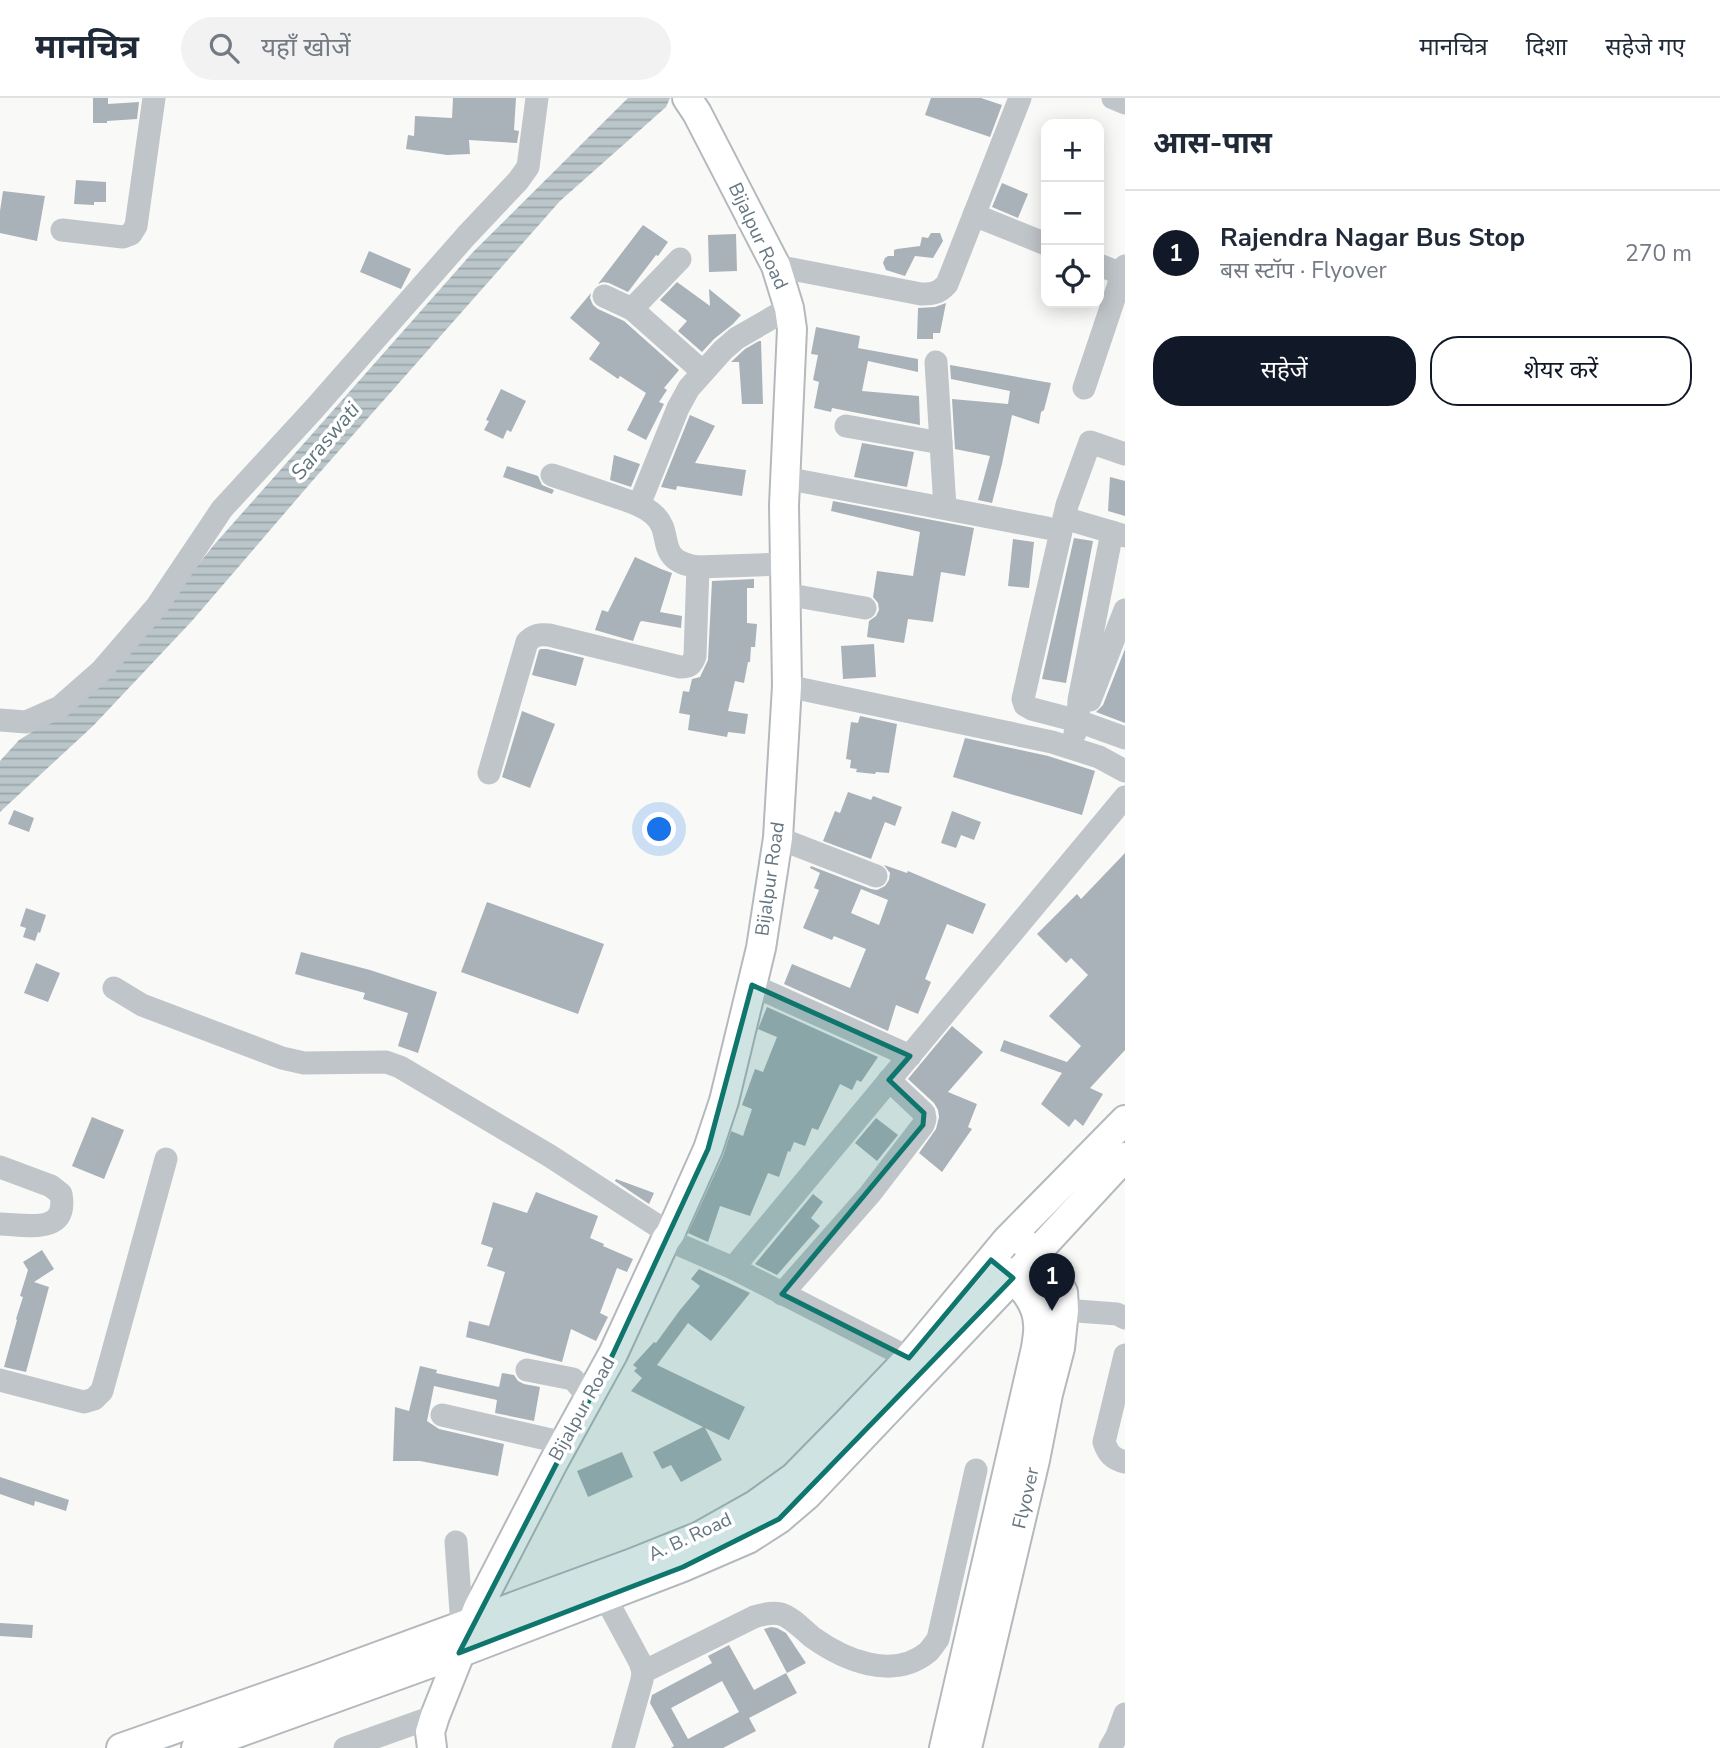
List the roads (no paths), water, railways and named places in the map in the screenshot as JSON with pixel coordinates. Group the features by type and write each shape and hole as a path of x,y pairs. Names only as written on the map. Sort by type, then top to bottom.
{"main road":[{"name":"Bijalpur Road","path":"417,1737 464,1634 613,1354 708,1149 720,1113 761,948 778,838 787,686 785,478 792,329 789,308 776,266 692,100"},
{"name":"A. B. Road","path":"196,1748 699,1536 755,1505 794,1477 909,1358 1013,1234 1125,1120"},
{"path":"1036,1253 1125,1157"},
{"name":"Flyover","path":"944,1748 1023,1459 1041,1426 1060,1348 1063,1292 1036,1253 1013,1234"},
{"name":"A. B. Road","path":"121,1748 314,1681 464,1634 605,1597 748,1539 779,1519 807,1495 1036,1253"},
{"name":"Flyover","path":"967,1748 1023,1459 1038,1324 1033,1301 1013,1278 991,1259"}],"street":[{"path":"62,230 123,237 131,234 136,226 154,98"},
{"path":"0,720 26,722 60,707 101,671 133,634 157,606 222,509 466,236 519,181 528,167 537,98"},
{"path":"776,266 921,294 935,294 947,284 1020,98"},
{"path":"1113,98 1125,103"},
{"path":"974,215 1041,242"},
{"path":"632,309 680,259"},
{"path":"1084,388 1124,272 1104,266"},
{"path":"604,296 632,309 703,372"},
{"path":"639,505 683,397 703,372 737,338 789,308"},
{"path":"936,362 945,508"},
{"path":"846,426 942,443"},
{"path":"1125,454 1090,442 1067,505 1056,523 1023,699 1025,705 1075,736 1099,757 1125,771"},
{"path":"552,475 639,505 654,514 660,521 670,553 675,560 685,565 698,567 785,564"},
{"path":"785,478 945,508 1118,534 1079,701 1075,736"},
{"path":"489,773 527,642 533,636 549,635 687,667 693,663 695,656 698,567"},
{"path":"785,594 864,608"},
{"path":"1075,736 1125,610"},
{"path":"787,686 1052,742 1075,736 1125,738"},
{"path":"733,1268 1125,797"},
{"path":"778,838 876,876"},
{"path":"752,985 910,1056"},
{"path":"114,988 142,1005 282,1058 303,1062 386,1062 400,1067 550,1156 668,1236 909,1358"},
{"path":"782,1294 870,1194 923,1125 924,1113 889,1080"},
{"path":"0,1380 84,1402 94,1399 102,1391 166,1158"},
{"path":"0,1167 51,1186 61,1194 63,1208 57,1220 49,1225 0,1224"},
{"path":"1064,1310 1117,1314 1125,1318"},
{"path":"1125,1355 1104,1442 1107,1452 1115,1460 1125,1462"},
{"path":"527,1370 573,1379 587,1401"},
{"path":"442,1415 564,1443"},
{"path":"643,1672 754,1617 768,1613 788,1617 813,1637 856,1661 876,1666 897,1666 913,1661 929,1651 938,1639 976,1470"},
{"path":"456,1542 464,1634"},
{"path":"605,1597 643,1672 622,1748"},
{"path":"1110,1748 1125,1714"},
{"path":"345,1748 417,1737"}],"water":[{"name":"Saraswati","path":"628,98 670,98 666,107 560,201 191,622 93,726 0,812 0,761 19,740 72,707 117,667 213,546 473,252"}],"place":[{"name":"Rajendra Nagar Bus Stop","path":"1052,1311"}]}
